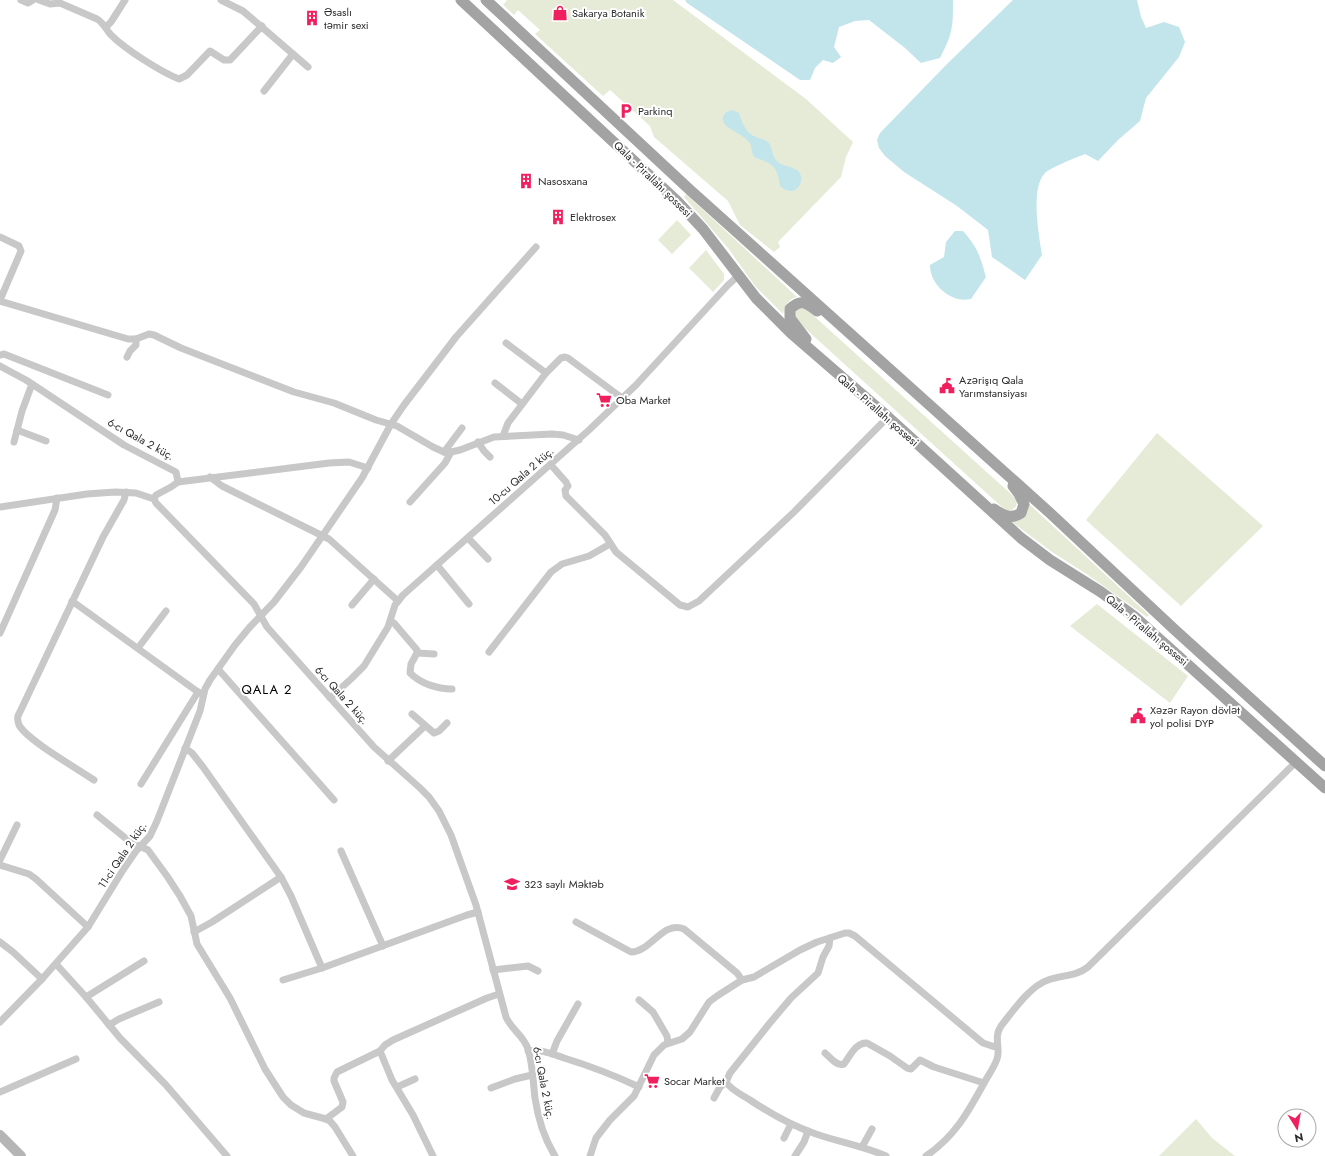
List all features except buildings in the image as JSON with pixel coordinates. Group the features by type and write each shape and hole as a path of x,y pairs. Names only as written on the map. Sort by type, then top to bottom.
{"main road":[{"name":"Qala - Pirallahı şossesi","path":"461,0 669,192 703,229 738,276 768,310 832,370 888,417 961,485 1035,550 1061,568 1101,592 1135,617 1325,788"},
{"name":"Qala - Pirallahı şossesi","path":"486,0 690,190 992,460 1325,766"},
{"path":"832,370 794,325 790,318 790,309 794,305 799,302 811,306 861,343"},
{"path":"961,485 1000,513 1012,517 1021,513 1024,504 1022,498 992,460"}],"street":[{"path":"21,0 28,3 33,0"},
{"path":"39,0 50,4 60,2 97,19 103,23 112,36 135,53 179,79 187,75 210,51 224,60 230,60 262,26"},
{"path":"106,27 111,22 125,0"},
{"path":"225,1 244,11 308,67"},
{"path":"264,91 293,54"},
{"path":"0,237 19,246 21,251 0,300 128,339 136,339 145,335 154,335 181,348 287,389 334,403 376,420 392,424 402,428 433,447 447,452 460,450 478,442 503,436 552,434 563,435 579,440"},
{"name":"11-ci Qala 2 küç.","path":"0,1022 56,964 88,927 123,870 140,846 150,836 200,711 201,694 218,669 235,645 274,602 323,536 368,468 404,405 456,336 536,247"},
{"name":"10-cu Qala 2 küç.","path":"330,698 351,680 364,666 390,622 393,610 398,601 579,440 622,398 738,276"},
{"path":"127,357 136,345 136,339"},
{"path":"506,343 546,373"},
{"path":"0,355 4,354 108,395"},
{"path":"503,436 508,423 546,373 557,361 565,356 622,398"},
{"name":"6-cı Qala 2 küç.","path":"0,366 32,384 124,445 173,470 177,474 178,482"},
{"path":"495,383 522,404"},
{"path":"14,442 32,384"},
{"path":"551,465 568,486 564,493 566,496 605,535 616,552 680,605 688,607 693,606 699,601 794,512 888,417"},
{"path":"410,502 445,463 447,452 462,428"},
{"path":"17,430 46,441"},
{"path":"478,442 490,457"},
{"path":"0,507 105,492 136,493 154,499 156,495 178,482 340,462 349,462 368,468"},
{"path":"210,477 222,486 323,536 335,544 398,601"},
{"path":"94,780 38,743 22,730 17,720 72,601 103,537 122,504 126,492"},
{"path":"0,633 56,510 57,498"},
{"name":"6-cı Qala 2 küç.","path":"154,499 160,509 254,604 267,627 374,747 429,797 445,820 478,912 507,1020 524,1041 528,1051 536,1107 540,1123 544,1135 555,1156"},
{"path":"468,538 488,559"},
{"path":"489,652 551,572 562,564 583,559 610,544"},
{"path":"437,565 469,604"},
{"path":"352,605 374,579"},
{"path":"72,601 201,694 141,784"},
{"path":"138,648 166,611"},
{"path":"390,622 398,627 417,650 411,664 410,673 441,689 452,689"},
{"path":"417,653 434,654"},
{"path":"218,669 334,800"},
{"path":"412,714 434,733 437,733 447,723"},
{"path":"388,761 425,726"},
{"path":"185,748 192,753 203,767 281,877 291,896 322,968"},
{"path":"926,1156 949,1138 966,1115 998,1057 997,1037 1000,1028 1034,988 1047,980 1083,972 1296,762"},
{"path":"97,815 129,841 146,848 151,852 180,896 191,916 197,944 230,998 266,1069 283,1097 291,1105 304,1113 326,1119 335,1127 353,1156"},
{"path":"0,860 18,825"},
{"path":"341,851 383,946"},
{"path":"0,864 30,874 88,927"},
{"path":"194,932 281,877"},
{"path":"283,980 322,968 478,912"},
{"path":"576,922 632,952 639,951 671,928 680,927 737,973 742,980"},
{"path":"590,1156 593,1144 601,1131 614,1115 630,1100 639,1087 654,1056 668,1042 682,1039 690,1032 712,1000 742,980 754,977 800,950 845,933 853,934 983,1043 997,1047"},
{"path":"714,1098 720,1087 726,1082 730,1073 769,1024 791,998 818,973 823,957 829,946 830,938"},
{"path":"0,942 42,979"},
{"path":"86,997 144,961"},
{"path":"56,964 109,1025 166,1085 227,1156"},
{"path":"493,970 528,966 538,971"},
{"path":"326,1119 342,1107 343,1102 334,1081 337,1072 380,1051 385,1045 393,1040 499,994"},
{"path":"640,1000 653,1012 668,1042"},
{"path":"109,1025 119,1019 159,1002"},
{"path":"552,1054 556,1041 578,1004"},
{"path":"825,1054 839,1065 842,1065 858,1045 867,1043 907,1068 911,1069 920,1060 934,1067 984,1083"},
{"path":"528,1051 539,1050 552,1054 610,1073 639,1087"},
{"path":"380,1051 392,1080 413,1115 433,1156"},
{"path":"0,1092 76,1059"},
{"path":"491,1088 515,1079 532,1075"},
{"path":"397,1087 415,1079"},
{"path":"726,1082 732,1088 773,1115 791,1124 808,1131 862,1147 886,1156"},
{"path":"784,1138 791,1124"},
{"path":"862,1147 872,1129"},
{"path":"795,1156 804,1142 808,1131"},
{"path":"0,1135 21,1156"}],"green space":[{"path":"507,0 673,0 806,99 853,142 846,157 841,177 778,242 780,247 774,252 740,225 728,201 654,137 650,126 610,90 603,96 535,34 540,30 518,10 514,15 503,5"},
{"path":"686,194 797,297 791,299 787,303 783,314 755,286 728,248 684,197"},
{"path":"677,220 691,235 672,254 658,240"},
{"path":"706,250 724,274 724,280 713,292 689,268"},
{"path":"804,307 1011,494 1017,501 1014,508 1008,511 1003,508 797,321 795,316 796,312"},
{"path":"1157,433 1263,526 1181,606 1086,520"},
{"path":"1029,504 1149,615 1147,617 1088,575 1052,552 1012,522 1019,520 1026,514"},
{"path":"1097,604 1188,676 1170,703 1070,626"},
{"path":"1196,1119 1212,1138 1235,1156 1159,1156"}],"water":[{"path":"685,0 953,0 952,24 948,42 940,58 921,63 905,48 869,20 855,21 839,27 834,47 841,57 833,63 823,60 815,68 810,80 800,80 687,3"},
{"path":"1013,0 1137,0 1141,17 1146,28 1164,22 1179,27 1185,42 1179,57 1146,98 1140,121 1118,140 1098,161 1085,154 1048,171 1040,180 1037,212 1042,255 1025,280 992,257 988,230 957,206 904,172 885,156 879,148 877,140 880,133 948,63"},
{"path":"733,110 739,113 745,127 750,133 770,144 774,158 779,163 799,172 801,181 797,189 790,191 781,187 778,175 773,166 754,157 749,142 725,124 723,121 724,115"},
{"path":"955,231 963,231 972,242 980,258 986,277 971,299 966,300 952,297 943,291 932,276 930,265 944,257 946,242"}],"place":[{"name":"Sakarya Botanik","path":"560,13"},
{"name":"Əsaslı təmir sexi","path":"312,18"},
{"name":"Parkinq","path":"626,111"},
{"name":"Nasosxana","path":"526,181"},
{"name":"Elektrosex","path":"558,217"},
{"name":"Azərişıq Qala Yarımstansiyası","path":"947,386"},
{"name":"Oba Market","path":"604,400"},
{"name":"Xəzər Rayon dövlət yol polisi DYP","path":"1138,716"},
{"name":"323 saylı Məktəb","path":"512,884"},
{"name":"Socar Market","path":"652,1081"}],"district":[{"name":"QALA 2","path":"267,689"}]}
